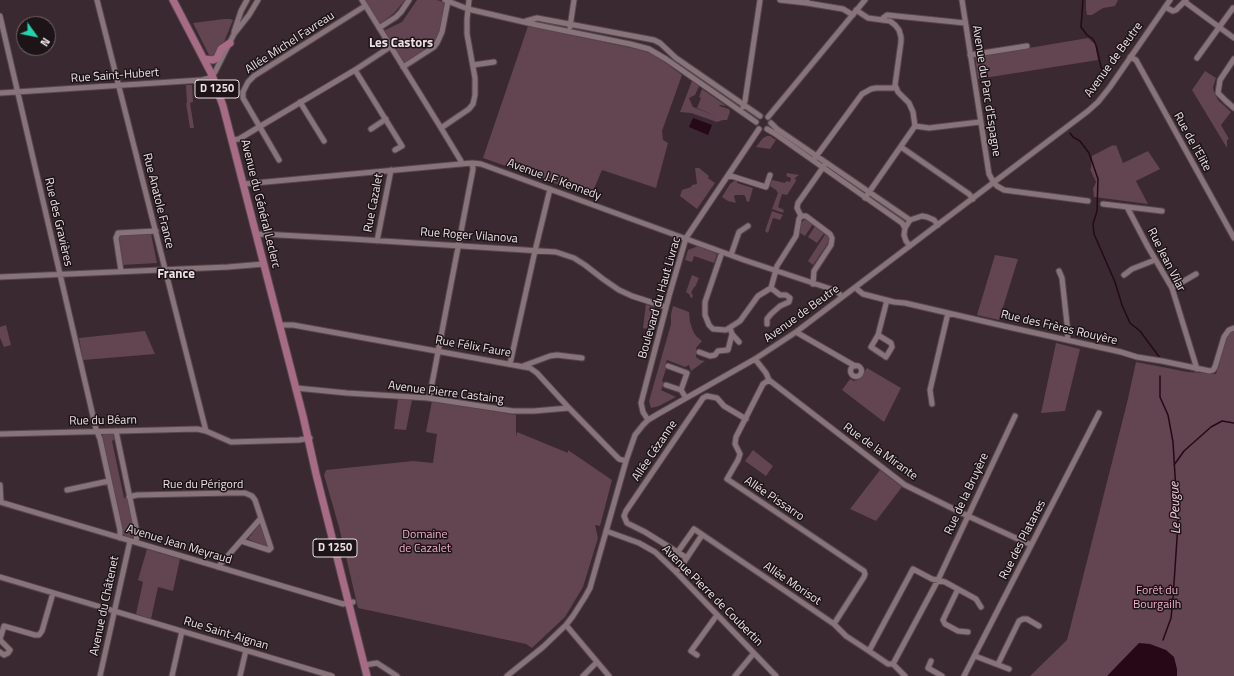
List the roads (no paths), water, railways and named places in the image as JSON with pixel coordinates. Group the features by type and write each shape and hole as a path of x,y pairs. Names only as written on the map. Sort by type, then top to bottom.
{"main road":[{"name":"Avenue du Général Leclerc","path":"174,0 212,75 223,106 367,665 372,676"},
{"path":"204,59 213,60 217,58 221,49 230,43"},
{"name":"Avenue du Général Leclerc","path":"367,665 367,676"}],"street":[{"name":"Rue Anatole France","path":"97,0 206,430"},
{"path":"212,75 230,43 241,11 247,0"},
{"path":"234,34 249,15 258,0"},
{"path":"362,0 462,164"},
{"path":"379,28 396,17 409,0"},
{"path":"403,67 434,47 437,43 442,32 446,0 468,9 649,49 666,59 756,122 756,126 759,129 767,129 774,133 902,223 905,228"},
{"path":"441,128 469,109 473,104 475,95 476,89 467,34 469,0"},
{"path":"569,31 574,0"},
{"path":"740,111 744,105 760,0"},
{"path":"780,0 807,2 844,9 868,18 890,22 896,25 899,30 901,37 895,83 898,92 909,102 915,126 865,198"},
{"path":"768,117 865,0"},
{"name":"Avenue du Parc d'Espagne","path":"962,0 989,174 994,183"},
{"name":"Avenue de Beutre","path":"507,676 543,647 566,625 579,608 590,588 626,461 635,435 648,420 755,359 796,332 1088,111 1104,96 1170,0"},
{"path":"1165,7 1173,11 1186,1 1234,38"},
{"name":"Allée Michel Favreau","path":"279,160 243,98 248,82 254,76 365,6"},
{"path":"1197,58 1233,8"},
{"path":"883,20 883,18 888,14 966,23"},
{"name":"Rue des Gravières","path":"0,16 97,432 100,439 120,530 120,538"},
{"path":"525,22 537,18 654,40 660,43 670,53 760,116 768,117"},
{"path":"630,44 632,36"},
{"path":"970,55 1027,46"},
{"path":"232,140 239,138 259,127 355,70 390,47"},
{"path":"666,59 670,53"},
{"name":"Rue de l'Elite","path":"1130,57 1136,60 1234,238"},
{"path":"1234,59 1220,80 1218,93 1234,108"},
{"path":"472,65 494,62"},
{"path":"355,70 402,146 395,150"},
{"name":"Rue Saint-Hubert","path":"0,93 202,80 212,75"},
{"path":"813,161 862,94 876,88 896,88"},
{"path":"300,102 324,141"},
{"path":"756,122 760,116"},
{"path":"768,117 777,129 910,220"},
{"path":"371,129 386,120"},
{"path":"915,126 929,128 980,122"},
{"path":"767,129 771,123"},
{"name":"Boulevard du Haut Livrac","path":"648,420 643,412 641,403 686,238 759,129"},
{"path":"901,147 969,194 973,199"},
{"path":"801,216 797,208 798,203 827,162"},
{"path":"428,398 473,169 472,163"},
{"name":"Avenue J.F Kennedy","path":"244,184 472,163 481,164 722,252 837,291 842,297"},
{"name":"Rue Cazalet","path":"377,240 390,170"},
{"path":"728,175 766,187 770,175"},
{"path":"994,183 1004,190 1088,201"},
{"path":"510,364 550,189"},
{"path":"1103,204 1162,211"},
{"name":"Rue Jean Vilar","path":"1127,207 1155,260 1172,288 1197,369"},
{"path":"722,252 705,302 704,314 709,326 713,329 726,330 740,321 758,296 770,288 777,266 796,236 799,219 801,216"},
{"path":"801,216 806,216 830,234 832,238 831,245 814,270 814,284"},
{"path":"910,246 904,235 905,228 910,220 922,216 934,220 938,225"},
{"path":"731,255 739,232 748,226"},
{"path":"121,271 116,238 118,233 156,231"},
{"name":"Rue Roger Vilanova","path":"256,235 262,234 377,240 556,252 574,258 619,290 632,296 666,307"},
{"path":"1124,275 1132,269 1155,260"},
{"path":"0,277 264,264"},
{"path":"1059,271 1062,278 1068,333 1067,340"},
{"path":"1172,288 1196,274"},
{"name":"Rue des Frères Rouyère","path":"856,287 863,294 887,300 1121,352 1137,357 1210,371 1215,367 1224,337 1229,330 1234,328"},
{"path":"767,324 767,319 771,314 780,306 789,302 790,298 786,295 780,295 770,288"},
{"path":"878,335 887,300"},
{"path":"932,404 930,390 948,313"},
{"name":"Rue Félix Faure","path":"280,326 293,325 530,368 537,373 619,459 626,461"},
{"path":"730,328 732,334 739,342"},
{"path":"796,332 855,366"},
{"path":"699,352 710,356 715,355 718,352 728,350 732,334"},
{"path":"522,366 550,356 582,358"},
{"name":"Rue de la Mirante","path":"755,359 766,373 769,380 905,485 1032,545"},
{"path":"668,366 687,373 681,390"},
{"path":"746,420 763,384 769,380"},
{"path":"666,385 681,390 686,398"},
{"name":"Avenue Pierre Castaing","path":"296,388 428,398 513,411 569,408"},
{"name":"Allée Cézanne","path":"677,552 645,532 627,523 624,516 626,511 703,398 712,396 717,398 724,406 746,420"},
{"name":"Rue des Platanes","path":"964,676 1098,413"},
{"name":"Rue de la Bruyère","path":"894,664 938,580 1015,416"},
{"name":"Allée Pissarro","path":"746,420 736,437 735,444 740,454 727,479 864,571 864,577 834,624"},
{"path":"206,430 231,442 299,440 309,438"},
{"name":"Rue du Béarn","path":"0,434 206,430"},
{"name":"Avenue du Châtenet","path":"100,676 115,611 137,532 116,431"},
{"path":"67,490 109,481"},
{"path":"0,485 1,502"},
{"name":"Rue du Périgord","path":"129,497 137,495 245,494 252,496 255,500 271,548 269,550 241,541"},
{"name":"Avenue Jean Meyraud","path":"1,502 343,604 351,602"},
{"path":"218,567 261,518"},
{"path":"676,572 687,558 702,535 694,529 677,552 687,558"},
{"name":"Avenue Pierre de Coubertin","path":"606,531 639,543 655,552 776,676"},
{"name":"Allée Morisot","path":"702,535 834,624 846,636 888,664 894,664"},
{"path":"869,651 913,569 932,579 945,582 958,589 976,599 982,607"},
{"name":"Rue Saint-Aignan","path":"0,577 332,676"},
{"path":"958,589 943,620 958,631 968,632"},
{"path":"0,652 4,655 10,650 0,639 4,626 39,635 42,631 53,593"},
{"path":"697,655 691,651 717,615"},
{"path":"998,664 1019,621 1023,618 1039,626"},
{"path":"566,625 609,676"},
{"path":"172,676 182,631"},
{"path":"240,676 246,650"},
{"path":"735,676 754,652"},
{"path":"975,656 1009,669"},
{"path":"931,661 928,668 942,676"},
{"path":"583,676 598,662"},
{"path":"367,665 377,663 397,676"},
{"path":"894,664 905,676"}],"waterway":[{"name":"Le Peugue","path":"1083,0 1081,27 1087,35 1093,39 1096,45 1101,67 1106,74"},
{"name":"Le Peugue","path":"1070,133 1073,137 1080,141 1089,153 1098,179 1097,211 1093,224 1094,234 1115,282 1122,305 1130,323 1140,331 1160,358"},
{"name":"Le Peugue","path":"1160,376 1160,397 1168,415 1173,442 1178,524 1171,618 1163,640"},
{"path":"1174,465 1184,451 1211,427 1222,421 1234,423"}],"district":[{"name":"Les Castors","path":"401,44"},
{"name":"France","path":"176,275"}],"park label":[{"name":"Domaine de Cazalet","path":"425,542"},
{"name":"Forêt du Bourgailh","path":"1157,598"}]}
